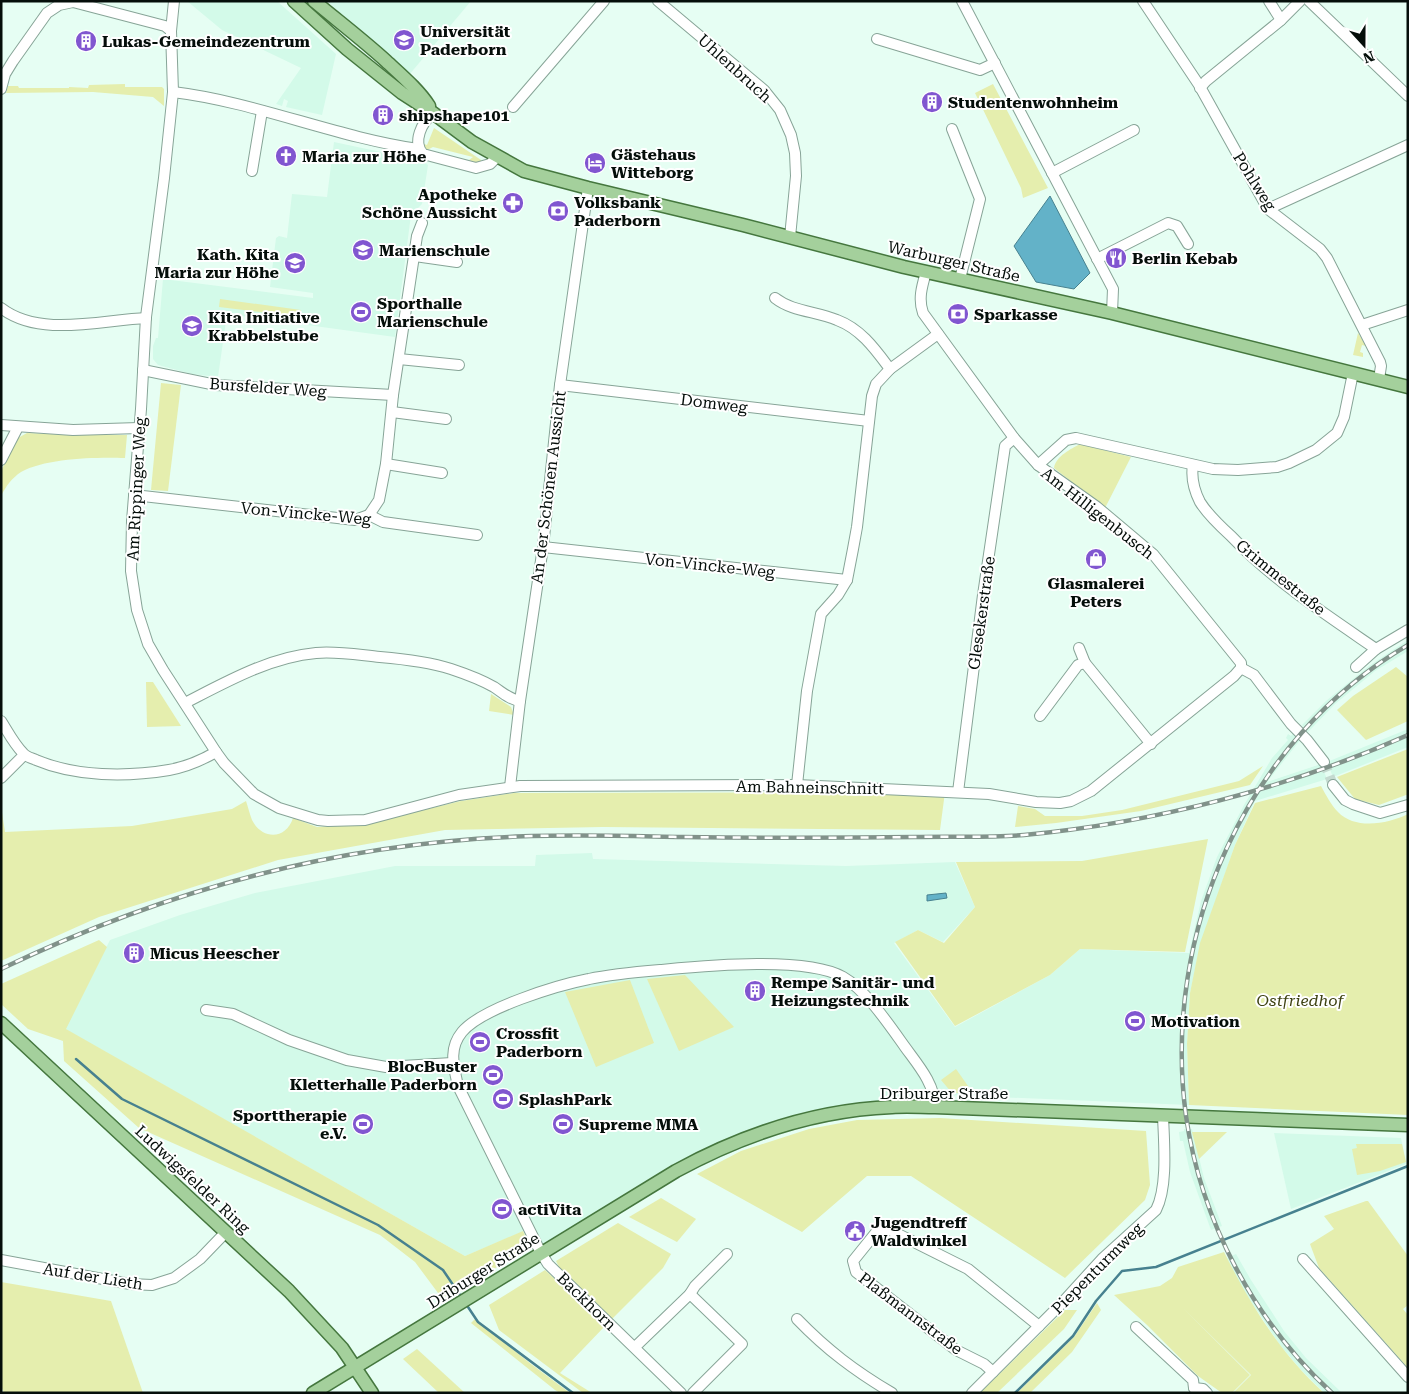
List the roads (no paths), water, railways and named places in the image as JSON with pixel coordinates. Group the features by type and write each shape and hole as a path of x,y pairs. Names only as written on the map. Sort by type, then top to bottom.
{"main road":[{"name":"Warburger Straße","path":"294,1 402,93 472,142 497,157 533,174 926,272 1112,313 1408,387"},
{"name":"Warburger Straße","path":"314,1 358,36 402,75 423,97 433,113"},
{"name":"Ludwigsfelder Ring","path":"1,1023 289,1291 327,1330 356,1367 372,1393"},
{"name":"Driburger Straße","path":"313,1393 676,1171 709,1153 738,1141 791,1124 832,1115 892,1107 935,1107 1408,1124"}],"street":[{"name":"Am Rippinger Weg","path":"174,1 171,31 172,92 164,178 146,318 134,495 131,571 137,610 148,644 224,763 254,794 279,808 318,820 335,821"},
{"name":"Uhlenbruch","path":"658,1 764,90 780,110 791,135 795,153 796,176 790,237"},
{"path":"962,1 1113,289 1112,313"},
{"name":"Pohlweg","path":"1143,1 1200,88 1268,209 1328,258 1381,366 1379,380"},
{"path":"1269,1 1281,20"},
{"path":"1200,88 1281,20 1300,1"},
{"path":"1309,1 1408,96"},
{"path":"1,89 5,74 12,61 47,13 59,5 73,2 165,26 171,31"},
{"path":"513,107 602,2"},
{"path":"877,39 980,70 995,63"},
{"path":"172,92 197,95 389,145 418,149"},
{"path":"252,170 262,111"},
{"path":"433,113 426,120 417,142 418,149 423,154 476,168 490,164 497,157"},
{"path":"952,129 980,199 960,279"},
{"path":"1052,172 1134,130"},
{"path":"1268,209 1408,145"},
{"name":"An der Schönen Aussicht","path":"510,787 520,701 543,547 560,384 588,188"},
{"path":"369,515 379,500 386,464 393,395 417,236 422,223"},
{"path":"1098,259 1168,223 1177,226 1188,244"},
{"path":"415,256 457,262"},
{"name":"Am Hilligenbusch","path":"926,272 920,305 923,314 1014,438 1038,465 1097,507 1153,554 1241,663 1241,668 1254,675 1291,724 1307,740 1324,762"},
{"path":"775,298 785,305 836,320 855,330 870,342 890,369"},
{"path":"1,308 24,320 42,324 68,325 146,318"},
{"path":"1362,325 1408,310"},
{"path":"797,785 808,691 821,614 838,595 847,580 857,527 872,396 876,384 890,369 938,334"},
{"path":"399,359 459,366"},
{"name":"Bursfelder Weg","path":"143,370 216,385 393,395"},
{"path":"1038,465 1066,440 1076,438 1193,465 1224,470 1270,468 1289,463 1316,450 1337,433 1344,417 1353,373"},
{"name":"Domweg","path":"560,384 868,421"},
{"path":"392,412 446,419"},
{"path":"1,425 74,430 139,428"},
{"path":"1,460 18,427"},
{"name":"Glesekerstraße","path":"958,792 982,595 1005,446 1014,438"},
{"path":"386,464 442,473"},
{"name":"Grimmestraße","path":"1193,465 1191,475 1201,502 1211,517 1268,572 1376,649"},
{"name":"Von-Vincke-Weg","path":"134,495 355,520 369,515 383,522 477,535"},
{"name":"Von-Vincke-Weg","path":"543,547 847,580"},
{"path":"1356,667 1376,649 1408,630"},
{"path":"1079,648 1085,663 1151,744"},
{"path":"185,703 224,683 278,660 317,652 396,658 449,668 493,687 512,700 520,701"},
{"path":"1040,716 1078,666 1085,663"},
{"name":"Am Bahneinschnitt","path":"335,821 365,820 459,795 510,787 666,784 797,785 989,794 1060,803 1071,801 1090,792 1234,676 1241,668"},
{"path":"1,721 14,743 24,755 54,768 88,773 141,774 171,770 201,760 216,752"},
{"path":"1,778 24,755"},
{"path":"1333,785 1345,800 1380,813 1408,805"},
{"path":"206,1010 233,1014 289,1040 347,1060 386,1067 452,1063 453,1048 461,1032 476,1020 514,1002 561,986 608,975 692,967 747,965 804,966 843,976 856,986 881,1014 925,1074 935,1098 935,1107"},
{"name":"Backhorn","path":"452,1063 458,1086 548,1264 681,1393"},
{"name":"Piepenturmweg","path":"972,1393 1102,1259 1156,1210 1161,1201 1164,1188 1163,1116"},
{"name":"Plaßmannstraße","path":"993,1372 984,1364 956,1350 856,1272 853,1261 878,1230 890,1230 968,1269 1039,1326"},
{"name":"Auf der Lieth","path":"1,1260 130,1284 152,1285 174,1278 200,1259 226,1232"},
{"path":"635,1347 690,1294 695,1286 727,1254"},
{"path":"1303,1259 1408,1377"},
{"path":"690,1294 742,1344 693,1393"},
{"path":"797,1319 827,1349 862,1375 892,1393"},
{"path":"1136,1327 1193,1380 1194,1388"},
{"path":"1184,1393 1194,1388 1203,1389 1207,1393"}],"water":[{"path":"1050,196 1090,273 1074,289 1036,282 1014,246"},
{"path":"946,893 947,898 927,901 927,895"}],"waterway":[{"path":"76,1059 122,1099 378,1225 443,1270 462,1298"},
{"path":"1015,1393 1073,1336 1096,1301 1122,1271 1156,1267 1408,1166"},
{"path":"466,1304 478,1322 573,1393"}],"tunnel":[{"path":"1324,762 1333,785"}],"railway":[{"path":"1332,1393 1304,1365 1278,1334 1255,1301 1235,1267 1218,1231 1204,1193 1193,1155 1186,1116 1182,1047 1188,978 1203,911 1227,847 1260,787 1302,733 1351,685 1408,645"},
{"path":"1,969 123,917 185,896 249,877 377,850 443,842 531,836 828,838 1024,835 1122,822 1220,800 1316,771 1408,735"}],"place":[{"name":"Universität Paderborn","path":"404,40"},
{"name":"Lukas-Gemeindezentrum","path":"86,41"},
{"name":"Studentenwohnheim","path":"932,102"},
{"name":"shipshape101","path":"383,115"},
{"name":"Maria zur Höhe","path":"286,156"},
{"name":"Gästehaus Witteborg","path":"595,163"},
{"name":"Apotheke Schöne Aussicht","path":"513,203"},
{"name":"Volksbank Paderborn","path":"558,211"},
{"name":"Marienschule","path":"363,250"},
{"name":"Berlin Kebab","path":"1116,258"},
{"name":"Kath. Kita Maria zur Höhe","path":"295,263"},
{"name":"Sporthalle Marienschule","path":"361,312"},
{"name":"Sparkasse","path":"958,314"},
{"name":"Kita Initiative Krabbelstube","path":"192,326"},
{"name":"Glasmalerei Peters","path":"1096,559"},
{"name":"Micus Heescher","path":"134,953"},
{"name":"Rempe Sanitär- und Heizungstechnik","path":"755,991"},
{"name":"Motivation","path":"1135,1021"},
{"name":"Crossfit Paderborn","path":"480,1042"},
{"name":"BlocBuster Kletterhalle Paderborn","path":"493,1075"},
{"name":"SplashPark","path":"503,1099"},
{"name":"Sporttherapie e.V.","path":"363,1124"},
{"name":"Supreme MMA","path":"563,1124"},
{"name":"actiVita","path":"502,1209"},
{"name":"Jugendtreff Waldwinkel","path":"855,1231"}],"park label":[{"name":"Ostfriedhof","path":"1300,1000"}]}
